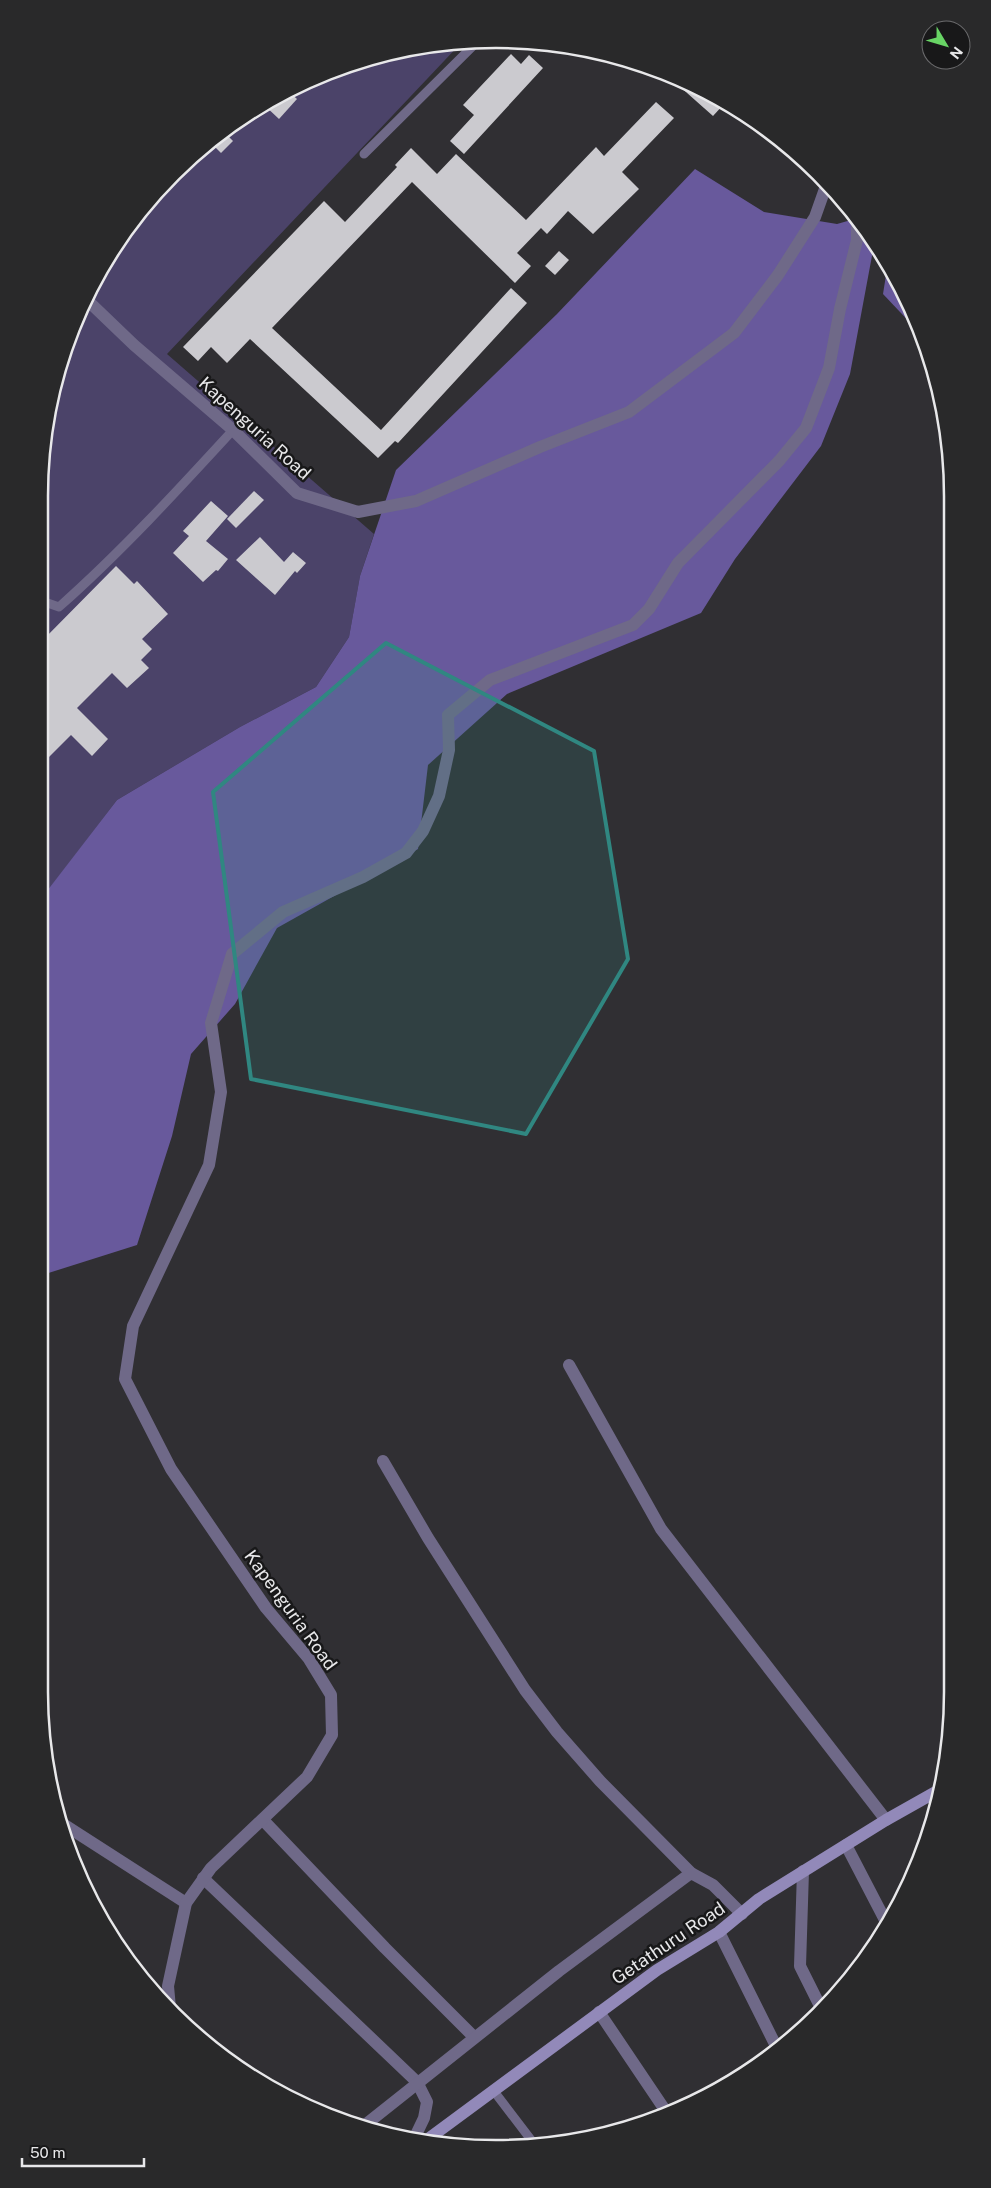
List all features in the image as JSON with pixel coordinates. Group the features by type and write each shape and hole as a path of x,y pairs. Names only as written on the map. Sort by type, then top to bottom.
{"main road":[{"name":"Getathuru Road","path":"432,2136 657,1970 719,1932 759,1898 931,1794"}],"street":[{"name":"Kapenguria Road","path":"91,303 134,345 233,430 297,493 358,512 416,501 540,447 629,412 734,333 778,275 815,217 824,192"},
{"name":"Kapenguria Road","path":"169,1999 168,1986 186,1903 210,1868 264,1820 306,1777 332,1735 331,1695 309,1659 266,1608 171,1469 124,1378 133,1326 209,1165 221,1092 212,1024 232,954 283,912 363,877 406,853 423,830 439,796 450,750 448,715 490,680 633,625 650,609 678,563 779,461 806,428 829,368 840,309 857,240 857,231"},
{"path":"570,1366 661,1529 886,1820"},
{"path":"383,1461 428,1538 525,1690 556,1732 600,1781 691,1872 712,1885 742,1914"},
{"path":"264,1820 385,1948 474,2037"},
{"path":"68,1827 186,1903"},
{"path":"846,1845 883,1916"},
{"path":"803,1871 800,1966 818,2002"},
{"path":"369,2122 558,1971 691,1872"},
{"path":"203,1878 417,2082 427,2102 424,2118 417,2133"},
{"path":"719,1932 774,2043"},
{"path":"599,2012 663,2108"}],"lane":[{"path":"364,154 471,48"},
{"path":"48,603 59,607 66,601 134,536 233,430"},
{"path":"493,2090 531,2139"}],"highlighted area":[{"path":"386,643 594,751 628,959 526,1134 251,1079 213,792"}],"shaded area":[{"path":"455,49 167,354 374,534 360,576 349,637 316,687 240,727 117,800 48,891 48,466 56,408 63,380 71,351 94,297 123,247 159,200 200,159 247,123 297,94 351,71 408,56"},
{"path":"695,169 764,212 837,224 849,221 872,254 850,374 821,446 735,559 701,613 507,694 428,765 418,849 277,928 235,1004 191,1054 172,1136 137,1245 48,1273 48,890 117,800 240,727 316,687 349,637 360,576 396,470 557,314"},
{"path":"886,277 907,319 883,294"}],"building":[{"path":"511,54 521,64 529,55 543,68 464,154 450,141 474,115 463,105"},
{"path":"682,89 720,108 713,116"},
{"path":"294,96 297,99 279,119 269,110"},
{"path":"656,102 674,118 622,172 639,189 593,234 568,211 547,234 541,228 517,253 531,266 515,283 412,182 272,328 381,430 511,288 527,303 398,443 395,441 378,458 250,339 227,363 211,347 198,361 183,347 324,201 345,222 397,167 395,165 411,148 437,174 456,154 526,220 596,147 604,156"},
{"path":"228,136 233,141 221,153 215,147"},
{"path":"559,251 569,260 555,275 545,266"},
{"path":"254,491 264,500 236,528 227,519"},
{"path":"211,501 228,516 206,541 228,559 218,571 216,570 203,582 173,553 189,536 183,531"},
{"path":"260,537 284,562 293,552 306,563 297,573 295,571 275,595 236,560"},
{"path":"116,566 134,584 137,581 168,614 142,639 152,649 141,660 149,668 127,688 112,673 77,708 108,739 92,756 71,735 48,758 48,635"}]}
